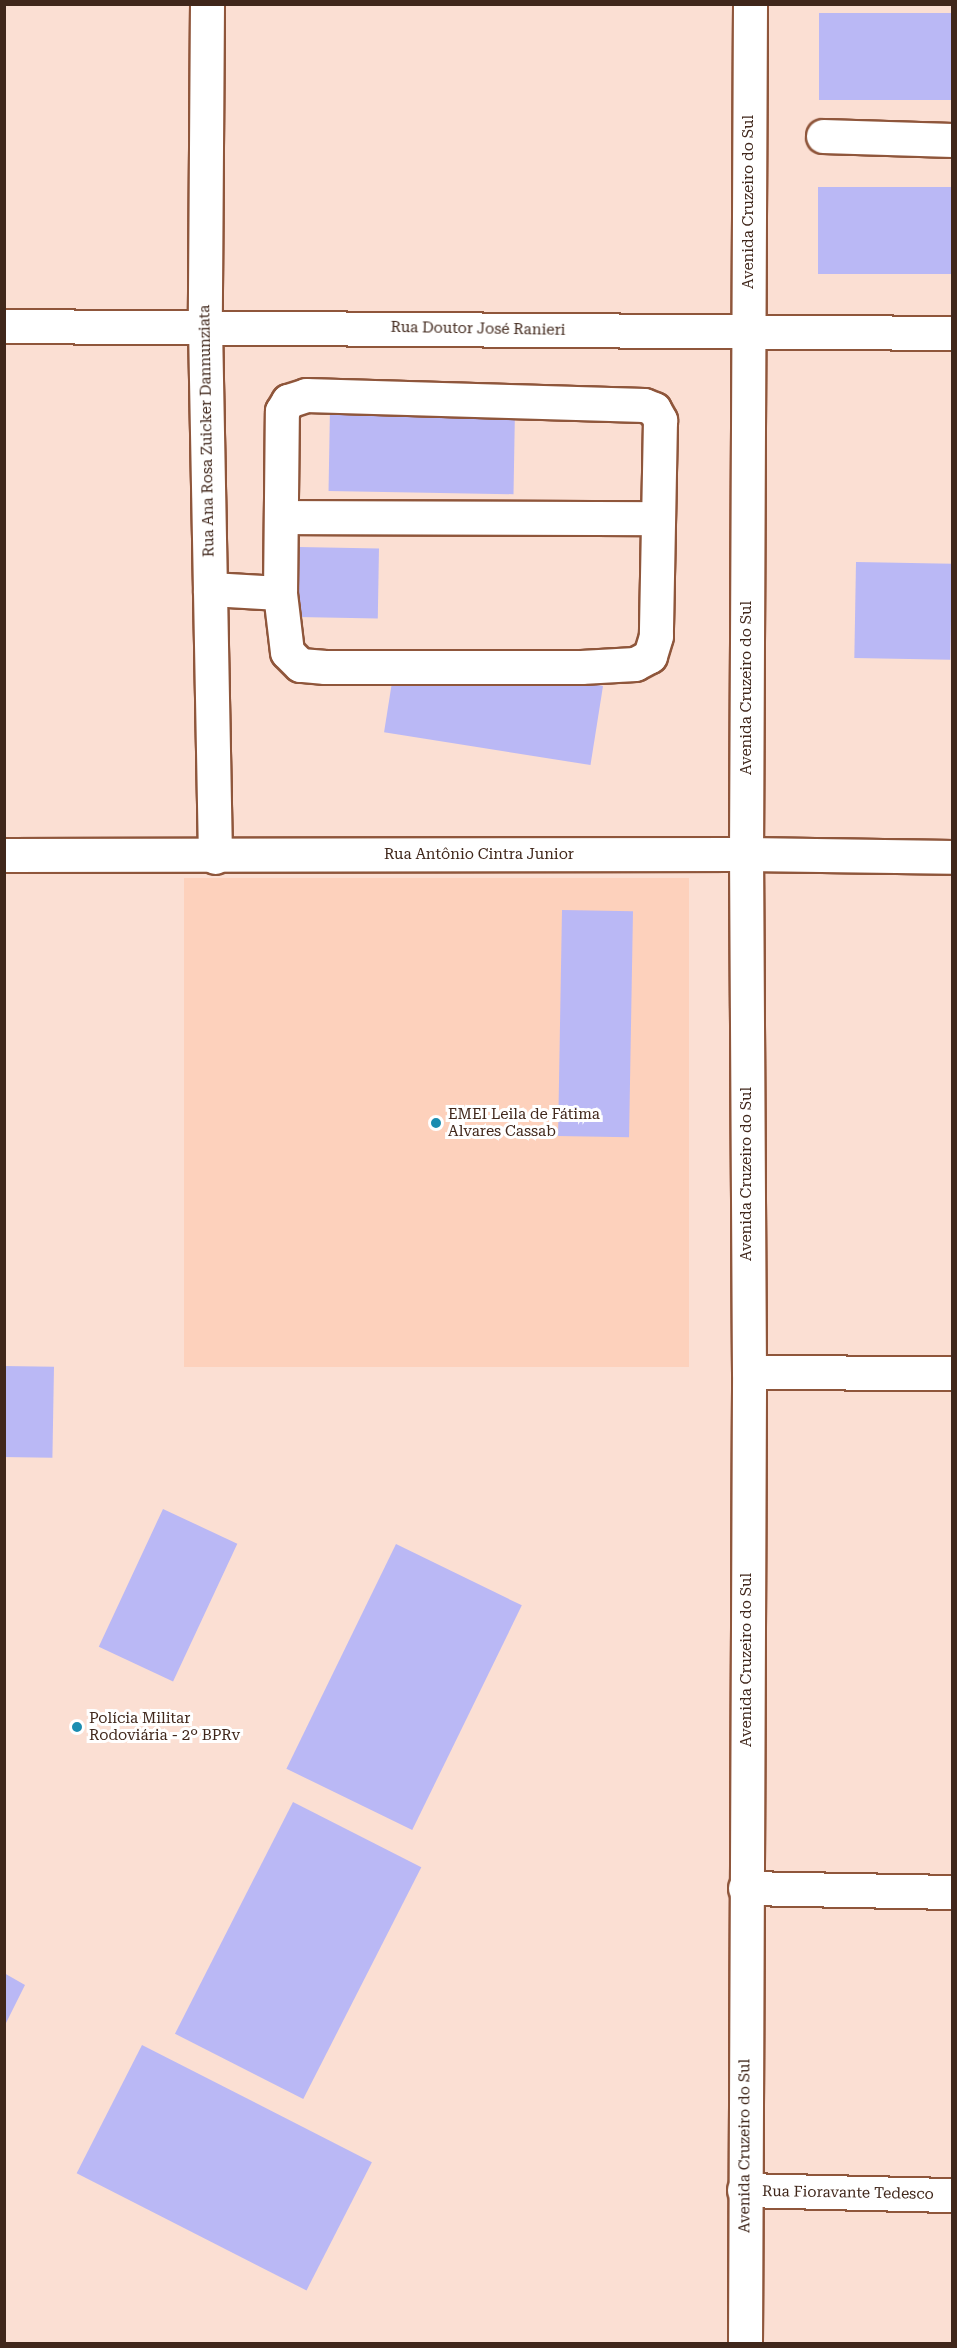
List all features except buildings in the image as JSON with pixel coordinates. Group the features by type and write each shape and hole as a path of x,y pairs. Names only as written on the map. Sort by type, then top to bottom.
{"street":[{"name":"Rua Ana Rosa Zuicker Dannunziata","path":"207,4 204,326 215,857"},
{"name":"Avenida Cruzeiro do Sul","path":"745,2343 748,1372 746,854 750,4"},
{"path":"823,136 952,141"},
{"name":"Rua Doutor José Ranieri","path":"4,326 952,333"},
{"path":"306,395 644,405 654,409 660,420 656,636 650,656 635,664 581,667 371,668 300,665 287,652 280,592 282,516 282,411 288,401 306,395"},
{"path":"282,516 658,518"},
{"path":"210,589 280,592"},
{"name":"Rua Antônio Cintra Junior","path":"4,855 215,857 746,854 952,857"},
{"path":"748,1372 952,1373"},
{"path":"745,1888 952,1892"},
{"name":"Rua Fioravante Tedesco","path":"744,2190 952,2195"}],"shaded area":[{"name":"EMEI Leila de Fátima Alvares Cassab","path":"184,878 689,878 689,1367 184,1367"}],"place":[{"name":"EMEI Leila de Fátima Alvares Cassab","path":"436,1123"},
{"name":"Polícia Militar Rodoviária - 2º BPRv","path":"77,1727"}]}
